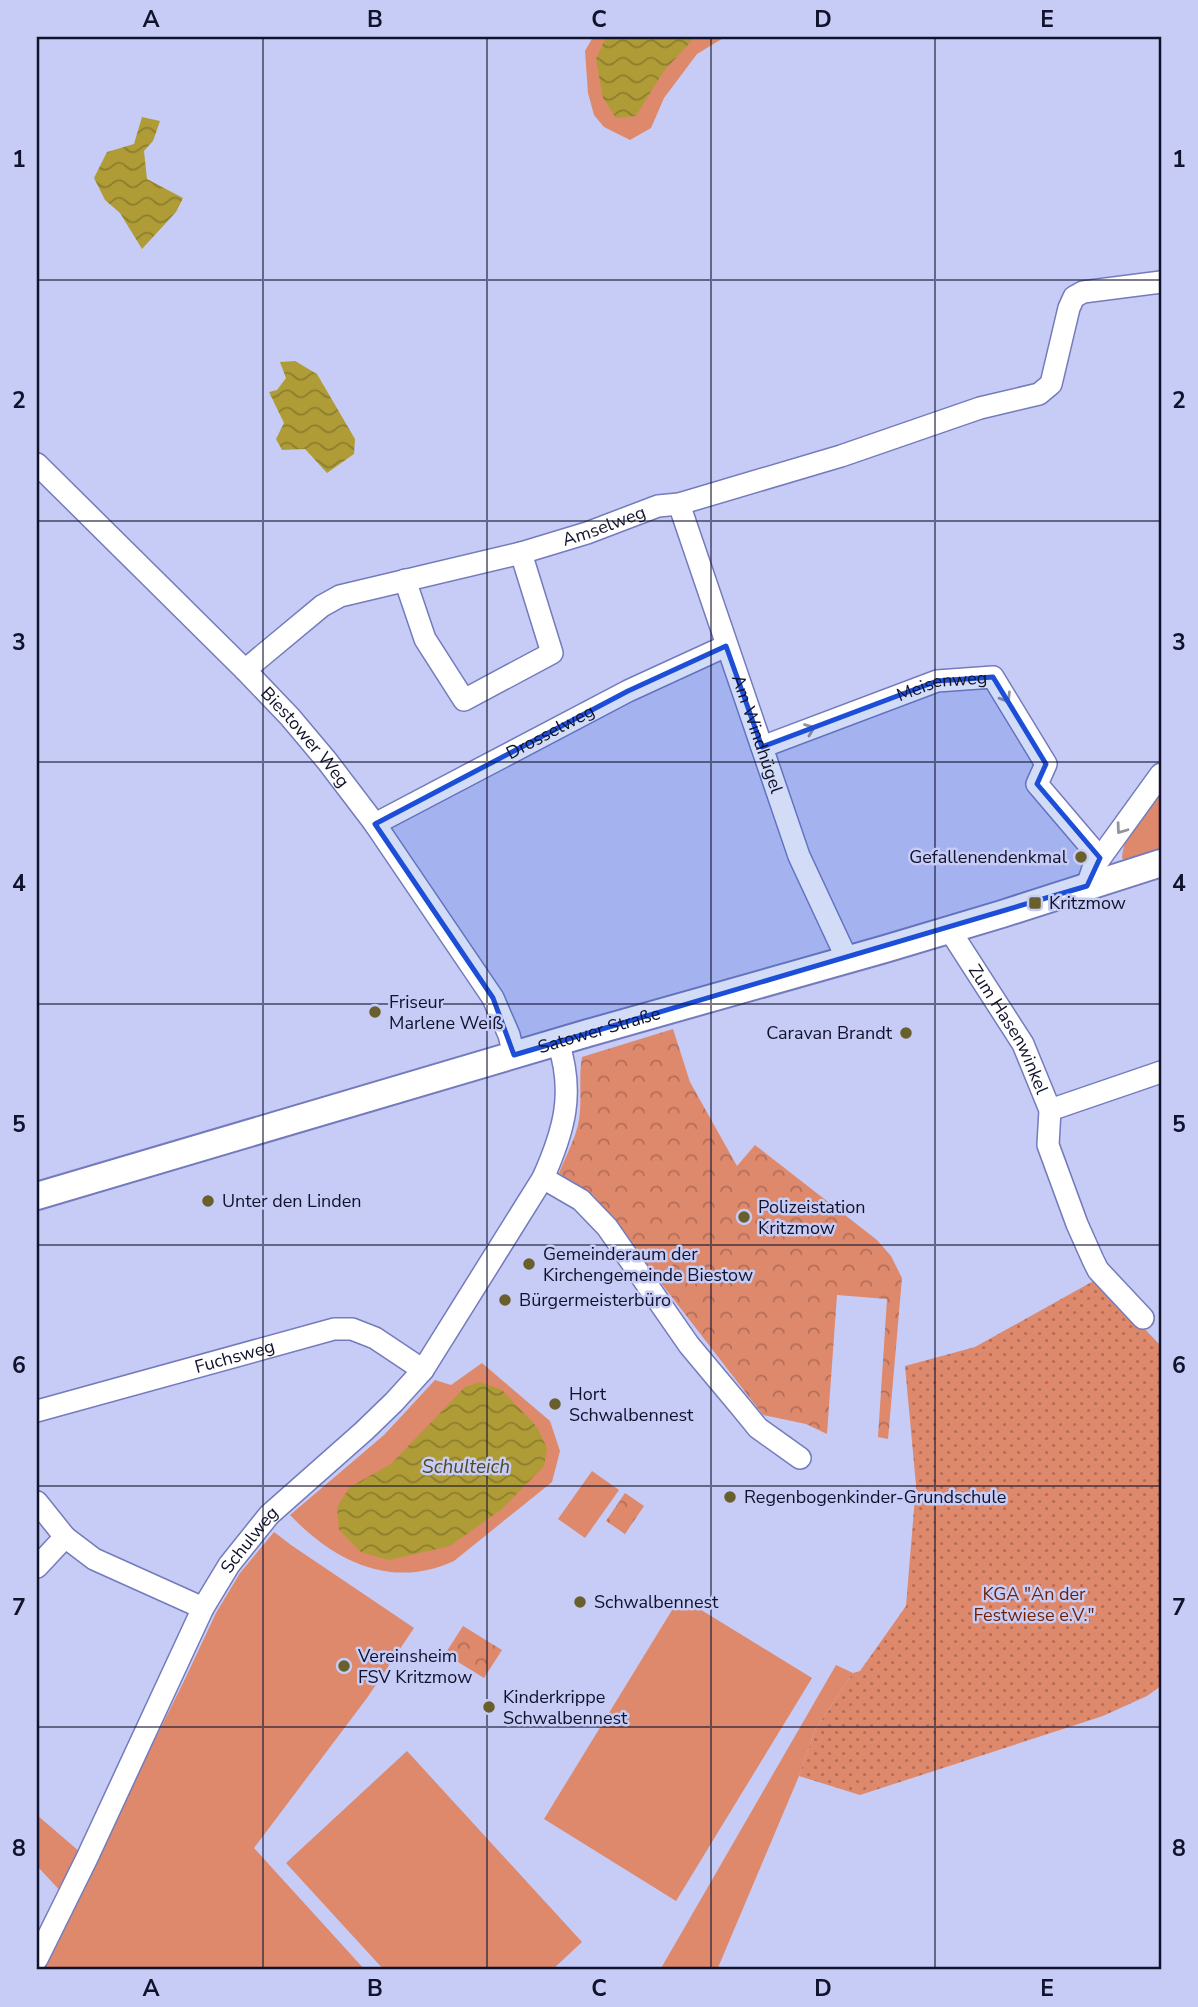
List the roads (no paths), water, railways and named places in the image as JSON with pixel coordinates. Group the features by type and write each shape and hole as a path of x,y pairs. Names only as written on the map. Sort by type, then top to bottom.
{"main road":[{"name":"Satower Straße","path":"37,1196 949,929 1161,863"}],"street":[{"name":"Amselweg","path":"245,670 322,606 340,596 521,553 587,533 658,506 679,504 841,456 980,408 1039,394 1051,384 1069,308 1074,298 1083,292 1161,282"},
{"name":"Biestower Weg","path":"37,464 245,670 327,761 375,824 493,998 509,1035 514,1055"},
{"name":"Am Windhügel","path":"679,504 799,856 847,959"},
{"path":"405,580 425,639 464,700 552,653 521,553"},
{"name":"Drosselweg","path":"375,824 628,691 726,646"},
{"name":"Meisenweg","path":"762,747 937,681 993,677 1046,764 1037,784 1100,858"},
{"path":"1087,886 1093,868 1161,775"},
{"name":"Zum Hasenwinkel","path":"949,929 1023,1044 1050,1110 1048,1145 1077,1224 1098,1270 1143,1318"},
{"name":"Schulweg","path":"37,1959 203,1608 229,1564 270,1515 374,1421 423,1370 543,1178 564,1125 565,1073 558,1042"},
{"path":"1050,1110 1161,1072"},
{"path":"543,1178 581,1200 607,1227 689,1345 731,1396 758,1428 800,1458"},
{"name":"Fuchsweg","path":"37,1411 334,1329 352,1329 375,1338 423,1370"},
{"path":"37,1502 65,1537 94,1559 203,1608"},
{"path":"37,1567 65,1537"}],"water":[{"path":"606,37 695,37 663,72 636,116 616,118 603,98 596,59"},
{"path":"142,117 160,121 153,141 144,151 147,179 183,198 176,212 142,249 120,213 105,200 94,178 107,152 134,144"},
{"path":"295,361 317,374 355,439 354,454 327,473 305,449 282,450 276,439 284,423 269,392 277,390 286,378 280,362"},
{"name":"Schulteich","path":"480,1382 502,1390 537,1427 547,1448 544,1466 502,1509 450,1546 389,1560 361,1552 339,1530 337,1507 350,1487 391,1464 465,1387"}],"place":[{"name":"Gefallenendenkmal","path":"1081,857"},
{"name":"Kritzmow","path":"1035,903"},
{"name":"Friseur Marlene Weiß","path":"375,1012"},
{"name":"Caravan Brandt","path":"906,1033"},
{"name":"Unter den Linden","path":"208,1201"},
{"name":"Polizeistation Kritzmow","path":"744,1217"},
{"name":"Gemeinderaum der Kirchengemeinde Biestow","path":"529,1264"},
{"name":"Bürgermeisterbüro","path":"505,1300"},
{"name":"Hort Schwalbennest","path":"555,1404"},
{"name":"Regenbogenkinder-Grundschule","path":"730,1497"},
{"name":"Schwalbennest","path":"580,1602"},
{"name":"Vereinsheim FSV Kritzmow","path":"344,1666"},
{"name":"Kinderkrippe Schwalbennest","path":"489,1707"}],"park label":[{"name":"KGA \"An der Festwiese e.V.\"","path":"1034,1604"}]}
